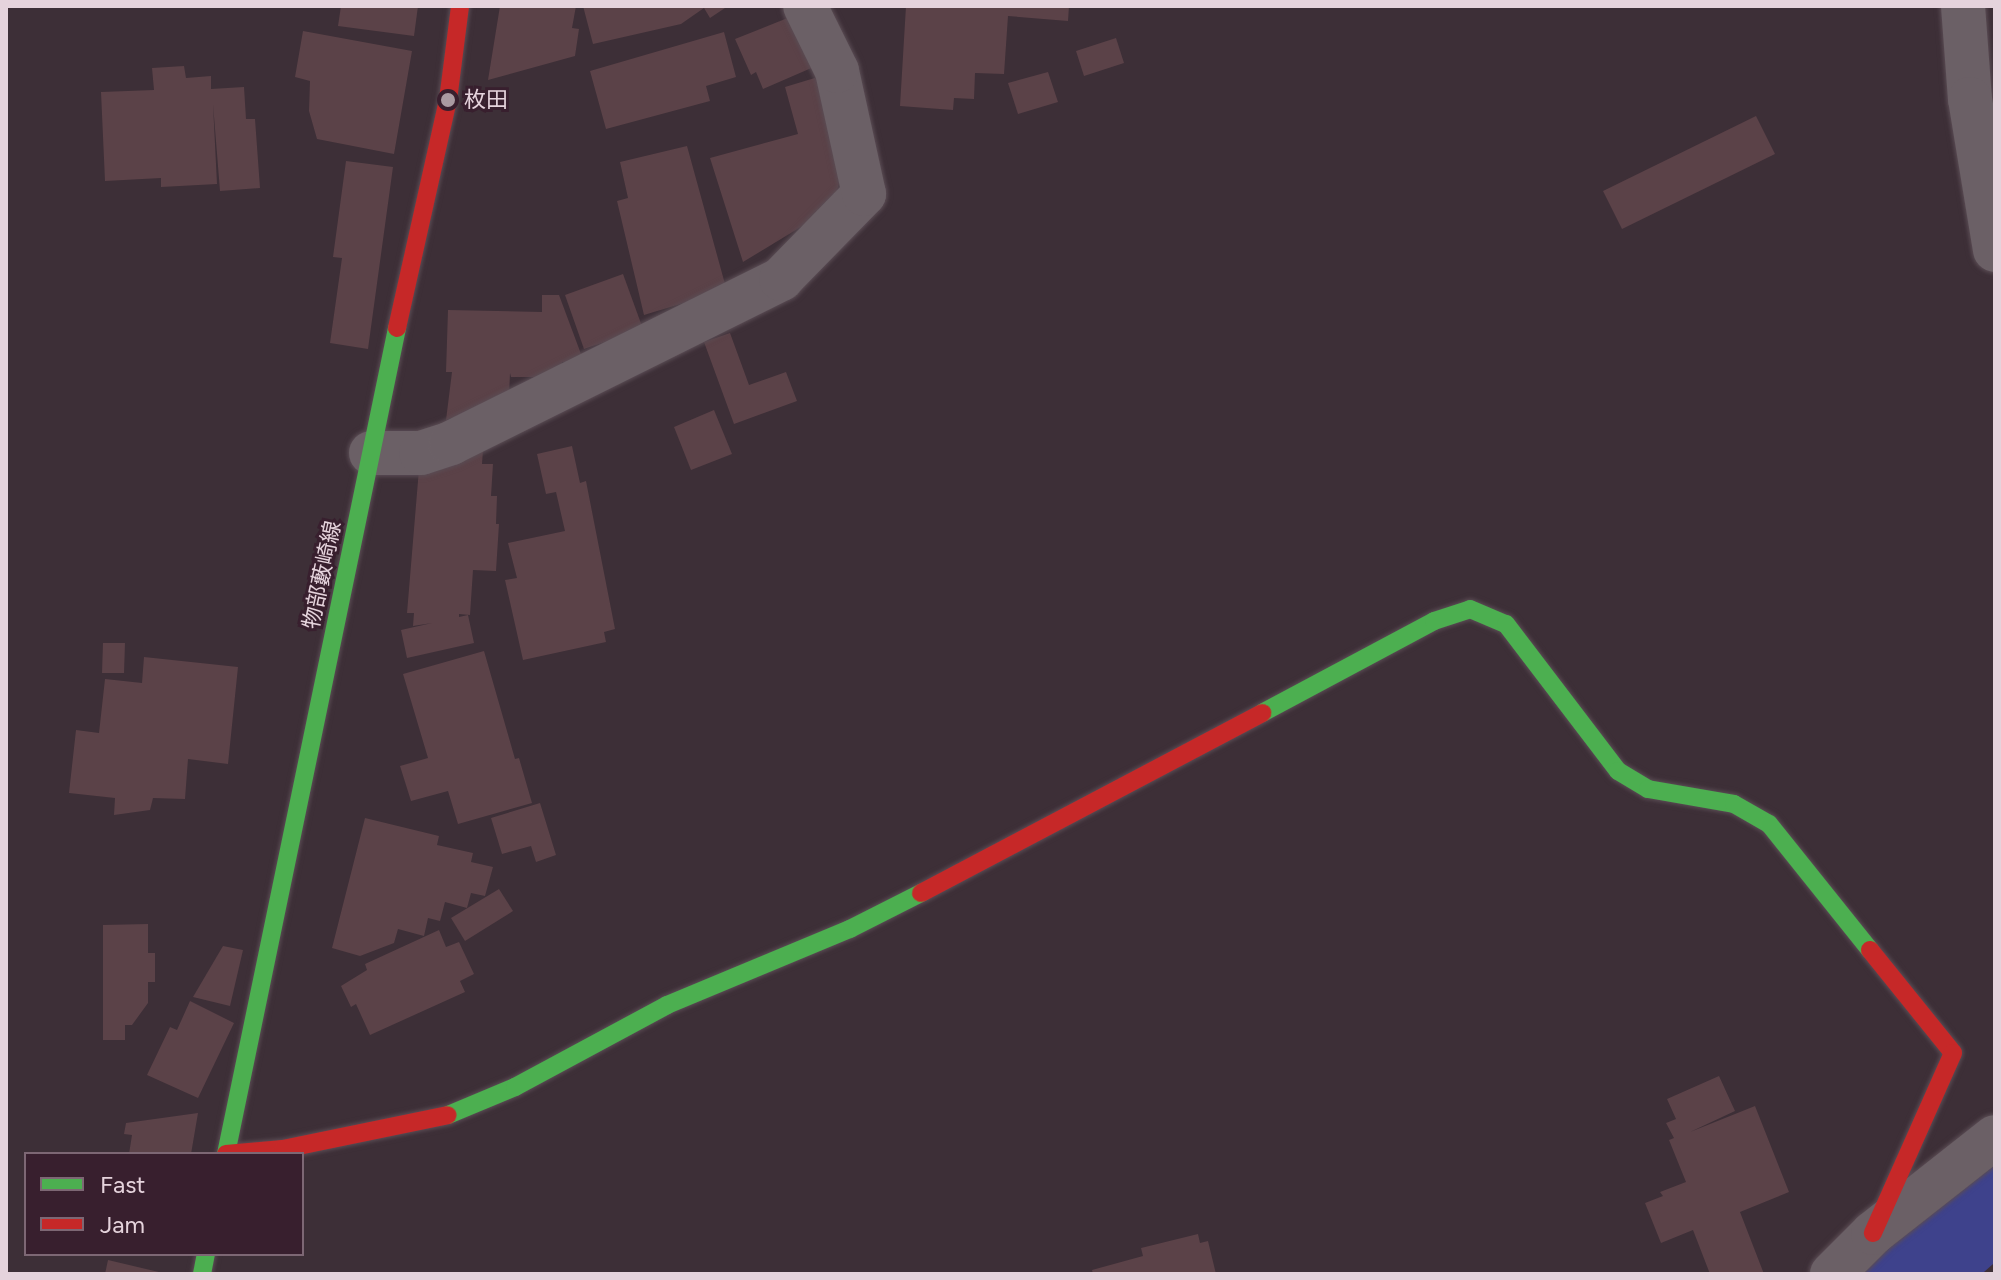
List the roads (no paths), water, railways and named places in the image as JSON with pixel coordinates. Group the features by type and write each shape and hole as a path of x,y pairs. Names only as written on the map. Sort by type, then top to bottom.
{"street":[{"name":"物部藪崎線","path":"226,1152 371,453 448,100 460,6"},
{"path":"371,453 421,453 451,443 781,279 864,194 837,71 805,6"},
{"path":"1963,6 1970,99 1995,250"},
{"path":"249,1152 283,1149 453,1114 515,1087 667,1005 850,929 1099,801 1434,621 1470,609 1506,624 1618,771 1648,789 1734,804 1769,824 1953,1053 1873,1233"},
{"path":"1832,1274 1873,1233 1995,1137"}],"waterway":[{"path":"1912,1274 1995,1201"}],"place":[{"name":"枚田","path":"448,100"}]}
